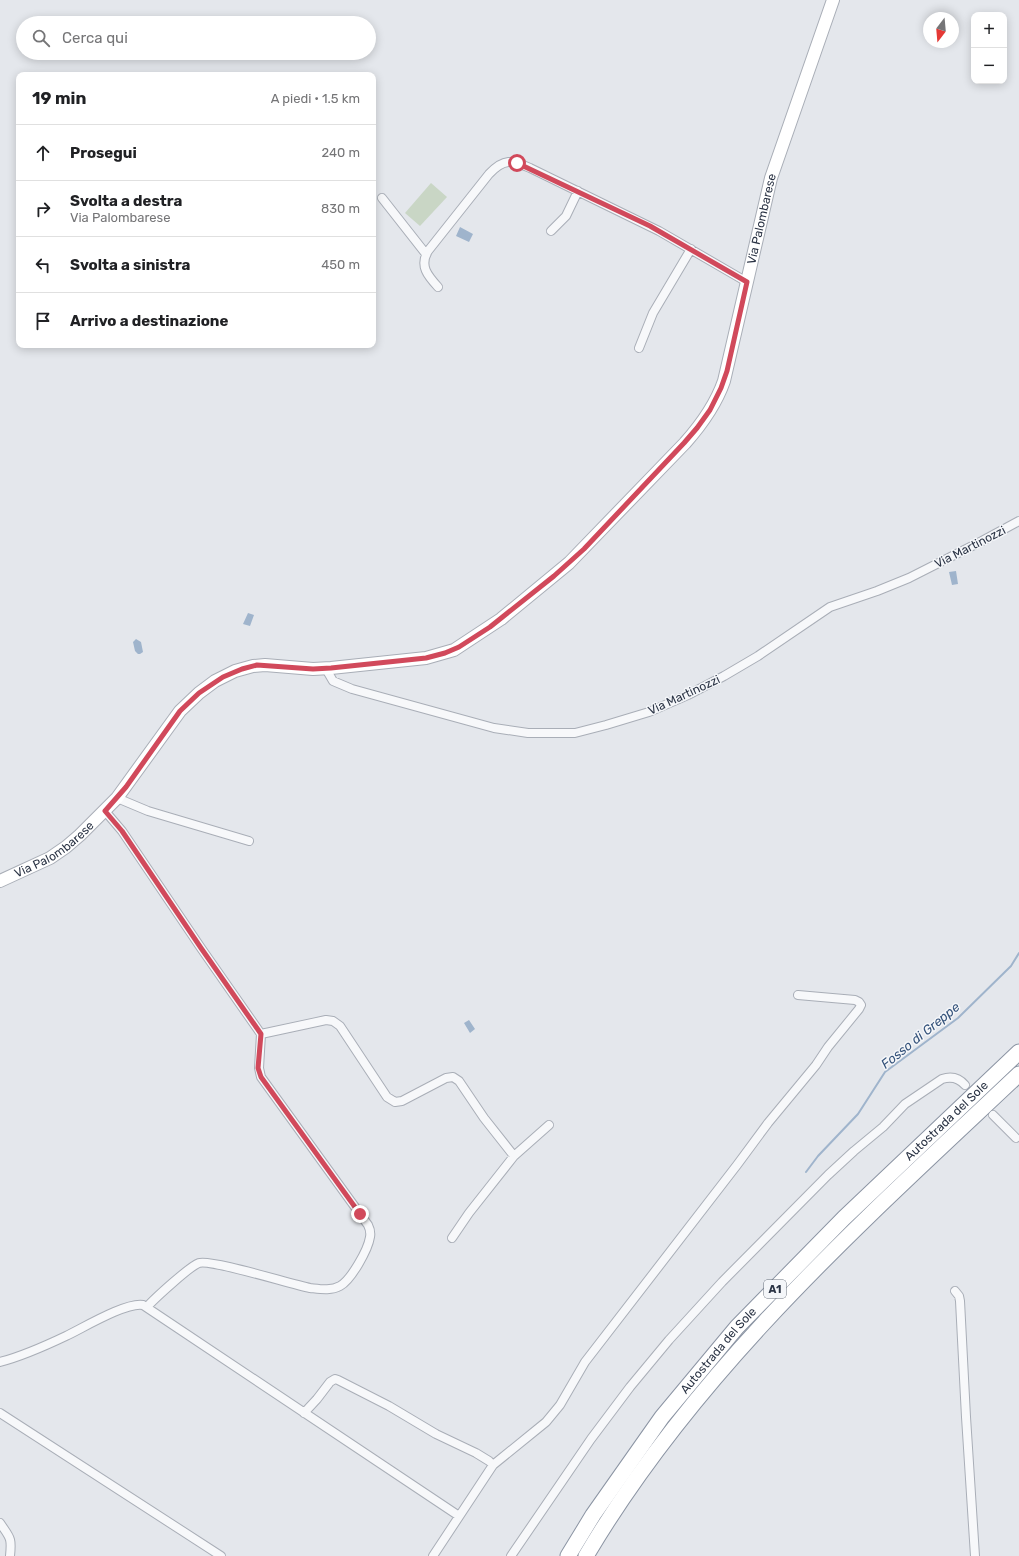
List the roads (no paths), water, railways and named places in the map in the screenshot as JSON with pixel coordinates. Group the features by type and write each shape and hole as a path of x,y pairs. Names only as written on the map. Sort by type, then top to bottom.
{"highway":[{"name":"Autostrada del Sole","path":"568,1556 593,1515 662,1417 738,1328 844,1218 1019,1052"},
{"name":"Autostrada del Sole","path":"586,1556 608,1520 675,1426 750,1338 859,1225 1019,1074"}],"main road":[{"name":"Via Palombarese","path":"0,881 56,854 70,844 117,798 178,714 193,698 215,681 235,671 253,666 264,665 326,669 426,658 449,652 490,627 569,563 688,439 710,410 721,388 727,371 763,207 773,170 833,0"}],"street":[{"path":"438,287 425,269 424,263 426,254 489,174 503,163 511,161 578,191 654,228 747,282"},
{"path":"551,231 566,216 578,191"},
{"path":"382,198 426,254"},
{"path":"639,348 653,313 691,249"},
{"name":"Via Martinozzi","path":"326,669 333,681 352,689 494,728 517,732 550,734 587,731 649,712 688,695 748,662 830,607 909,578 1019,521"},
{"path":"117,798 148,811 249,841"},
{"path":"105,811 122,831 261,1034 258,1068 261,1077 368,1225 371,1232 368,1245 348,1280 342,1285 334,1288 310,1288 203,1263 193,1266 147,1307"},
{"path":"433,1556 493,1465 543,1424 560,1405 585,1362 768,1123 816,1065 825,1050 861,1005 855,1000 798,995"},
{"path":"261,1034 326,1020 333,1021 340,1026 387,1097 395,1102 402,1101 446,1078 456,1078 514,1156"},
{"path":"511,1556 610,1412 669,1340 722,1282 828,1175 883,1127 911,1100 945,1078 955,1078 965,1085"},
{"path":"993,1115 1016,1138"},
{"path":"452,1238 469,1213 514,1156 549,1124"},
{"path":"955,1291 959,1296 960,1301 966,1416 976,1556"},
{"path":"0,1362 43,1346 133,1305 147,1307 460,1516"},
{"path":"304,1412 316,1401 330,1382 335,1379 341,1380 436,1434 476,1453 493,1465"},
{"path":"0,1413 221,1556"},
{"path":"0,1523 11,1539 10,1556"}],"water":[{"path":"460,227 473,234 469,242 456,236"},
{"path":"956,571 958,584 952,585 949,572"},
{"path":"248,613 254,615 250,626 243,624"},
{"path":"136,639 141,642 143,652 140,654 135,651 133,642"},
{"path":"469,1020 475,1029 470,1033 464,1023"}],"waterway":[{"name":"Fosso di Greppe","path":"806,1172 818,1156 858,1114 885,1072 958,1018 1011,966 1019,953"}]}
